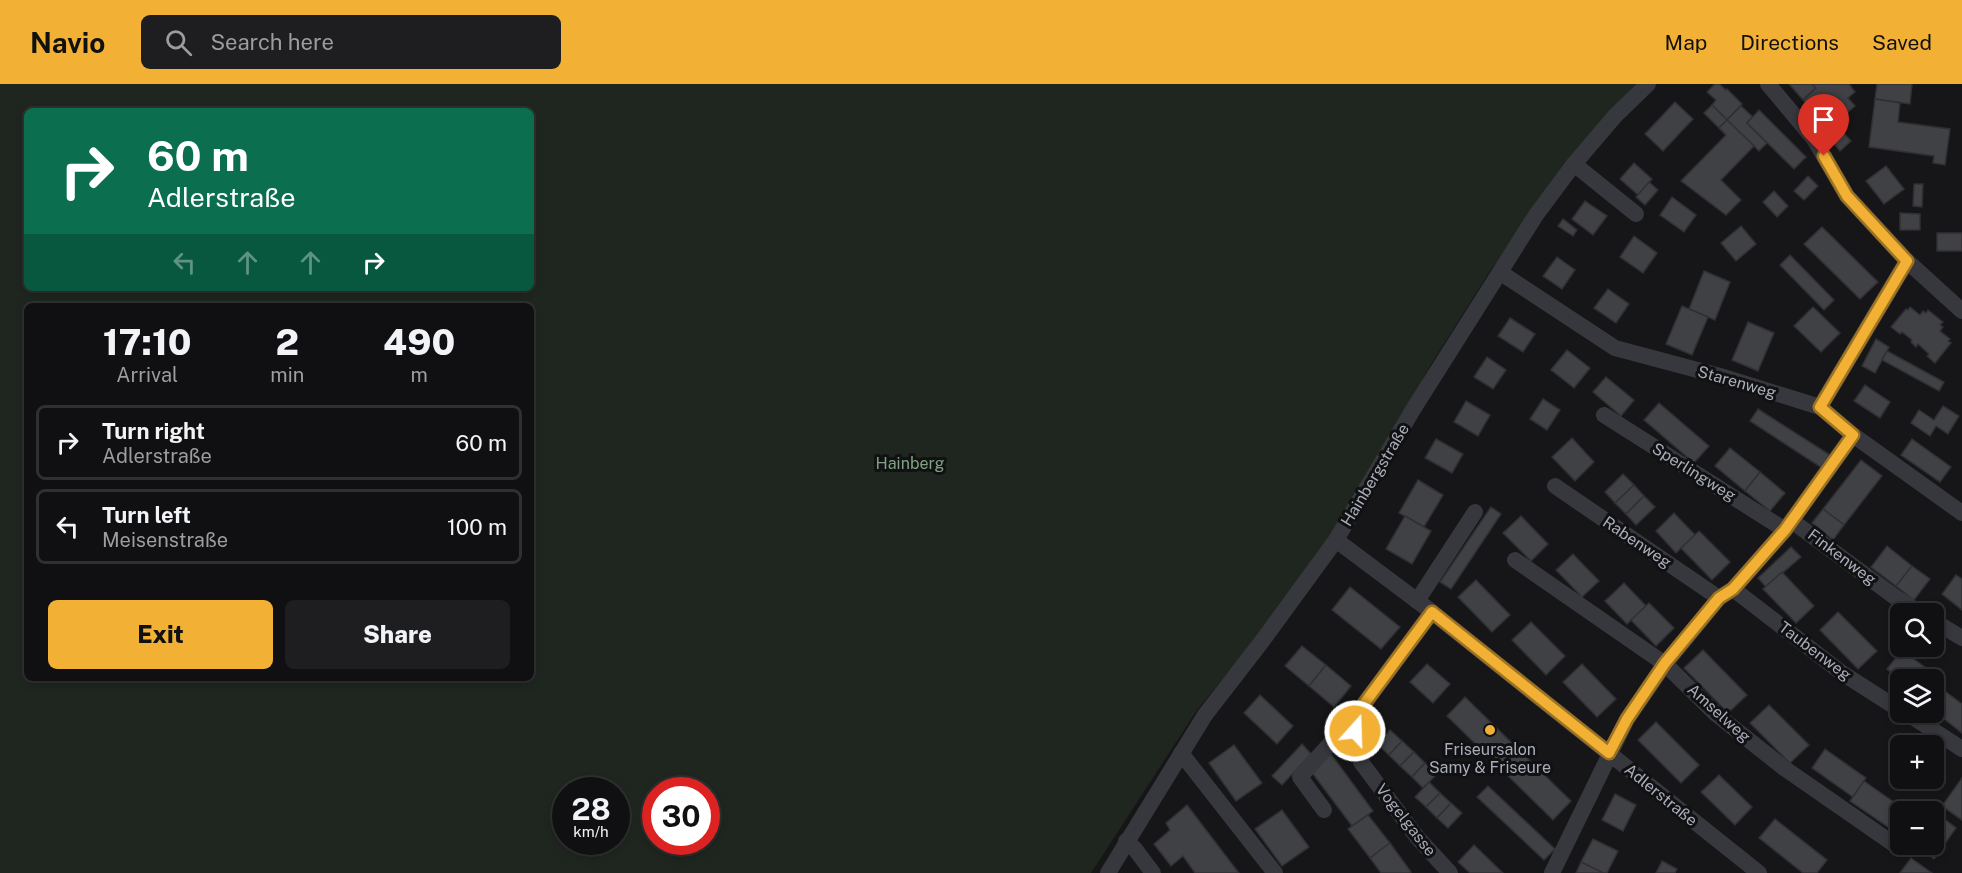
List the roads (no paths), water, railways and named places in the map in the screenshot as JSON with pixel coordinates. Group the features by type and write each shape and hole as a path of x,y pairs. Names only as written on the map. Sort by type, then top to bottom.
{"street":[{"name":"Hainbergstraße","path":"1108,873 1205,715 1336,540 1414,408 1536,215 1574,164 1615,116 1648,84"},
{"path":"1768,84 1814,139 1847,196 1907,261 1962,311"},
{"path":"1574,164 1636,214"},
{"path":"1820,407 1907,261"},
{"name":"Starenweg","path":"1501,273 1615,348 1720,376 1820,407 1853,435 1962,513"},
{"name":"Sperlingweg","path":"1604,415 1788,525"},
{"path":"1552,873 1627,719 1665,663 1788,525 1853,435"},
{"name":"Rabenweg","path":"1555,486 1726,594"},
{"path":"1417,601 1474,512"},
{"name":"Finkenweg","path":"1788,525 1905,603"},
{"name":"Adlerstraße","path":"1336,540 1432,612 1759,873"},
{"name":"Amselweg","path":"1515,560 1665,663 1716,714 1775,762 1890,842"},
{"name":"Taubenweg","path":"1726,594 1890,704"},
{"path":"1324,810 1300,777 1347,725 1356,723 1361,708 1432,612"},
{"path":"1944,627 1962,638"},
{"name":"Vogelgasse","path":"1356,723 1355,745 1361,762 1417,837 1450,873"},
{"path":"1922,723 1962,749"},
{"path":"1181,753 1275,873"},
{"path":"1126,841 1153,873"}],"place":[{"name":"Friseursalon Samy & Friseure","path":"1490,730"}],"park label":[{"name":"Hainberg","path":"910,463"}]}
